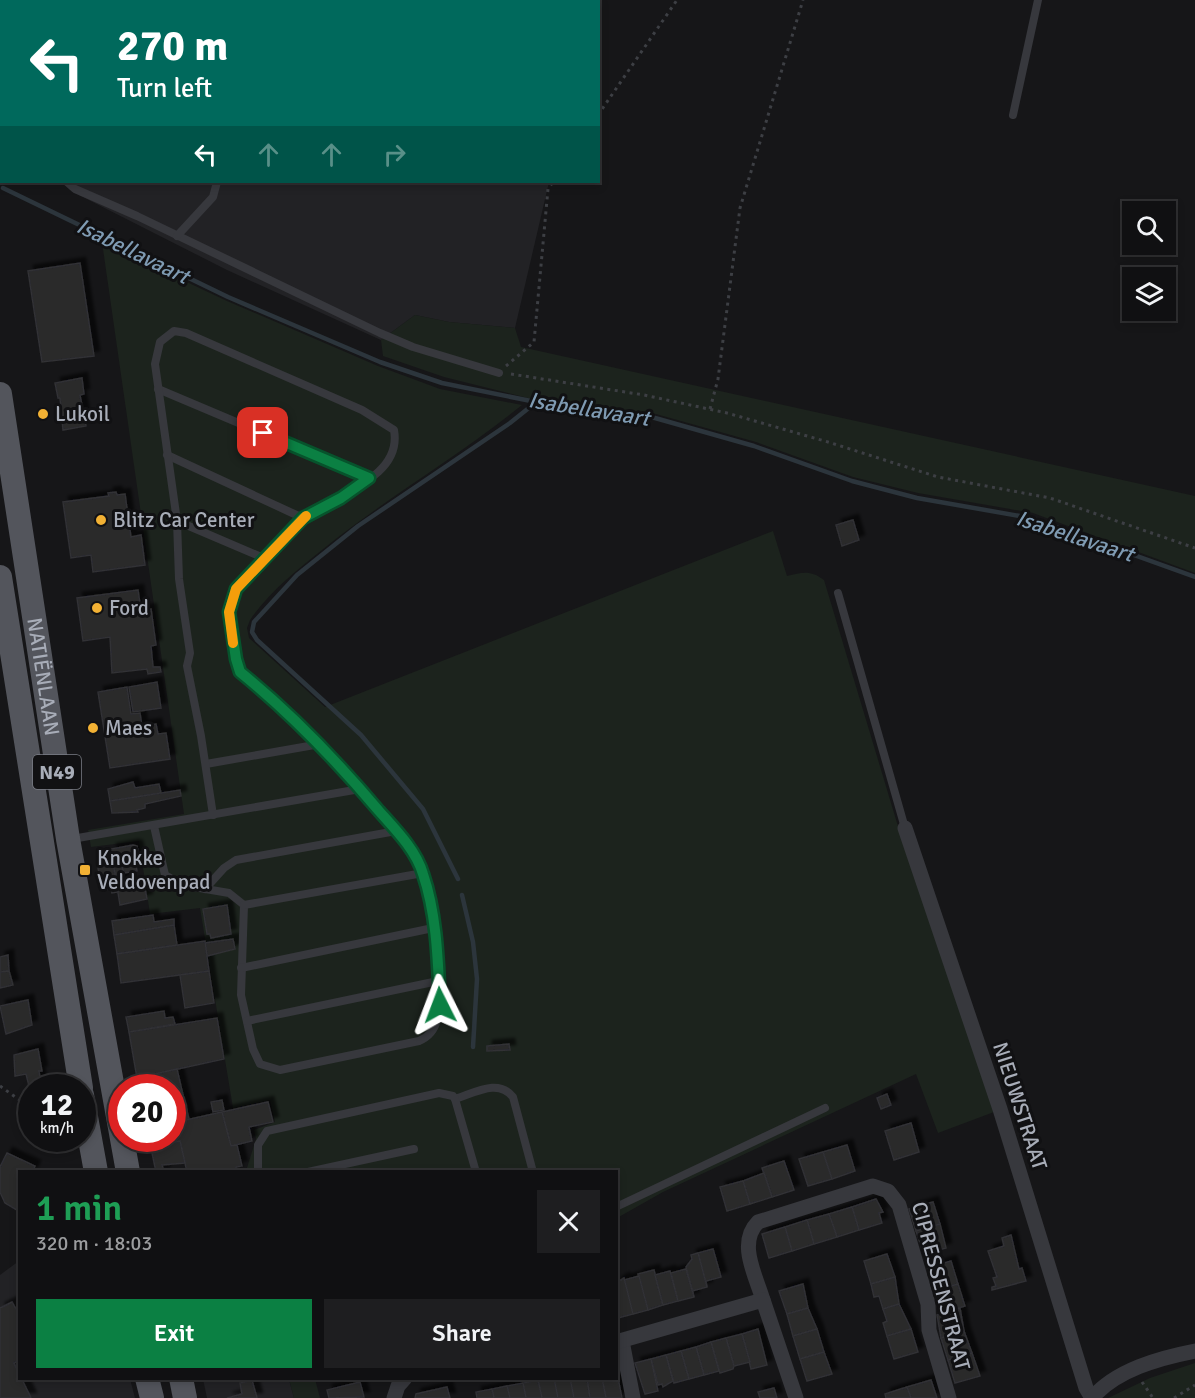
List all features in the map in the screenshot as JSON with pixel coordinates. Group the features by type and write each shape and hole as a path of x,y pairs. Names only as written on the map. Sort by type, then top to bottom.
{"main road":[{"name":"NATIËNLAAN","path":"0,394 68,839 128,1170"},
{"name":"NATIËNLAAN","path":"0,576 79,1074"},
{"path":"92,1152 96,1170"},
{"path":"148,1380 152,1398"},
{"path":"181,1380 185,1398"}],"street":[{"name":"NIEUWSTRAAT","path":"905,828 1000,1110 1086,1388 1092,1398 1110,1380 1174,1356 1195,1352"},
{"name":"CIPRESSENSTRAAT","path":"796,1398 748,1250 752,1229 758,1222 873,1186 888,1191 899,1205 928,1304 929,1330 949,1398"},
{"path":"633,1398 619,1342 764,1300"},
{"path":"394,1398 398,1386 403,1380"}],"lane":[{"path":"1014,115 1038,0"},
{"path":"68,183 75,189 380,333 413,347 499,373"},
{"path":"177,236 213,197 217,183"},
{"path":"213,815 206,764 187,666 190,653 179,579 177,521 155,364 160,342 174,331 186,333 387,423 394,430 394,448 379,471 341,498 303,518 236,589 229,612 240,672 320,744 396,831 423,873 433,928 438,981 437,1027 429,1037 280,1070 271,1069 256,1058 241,995 240,968 244,905"},
{"path":"158,389 369,478"},
{"path":"167,455 303,518"},
{"path":"177,521 266,559"},
{"path":"838,593 905,828"},
{"path":"206,764 320,744"},
{"path":"68,839 360,789"},
{"path":"154,826 165,875 182,885 230,893 244,905"},
{"path":"205,889 224,868 236,860 396,831"},
{"path":"244,905 423,873"},
{"path":"240,968 433,928"},
{"path":"247,1022 438,981"},
{"path":"455,1099 492,1087 500,1087 508,1091 513,1097 532,1170"},
{"path":"258,1170 258,1145 267,1131 439,1093 453,1095 455,1099 475,1170"},
{"path":"618,1206 825,1108"},
{"path":"317,1170 414,1149"}],"path":[{"path":"600,112 677,0"},
{"path":"710,410 718,379 740,208 803,0"},
{"path":"499,373 534,342 548,189 552,183"},
{"path":"499,373 644,395 710,410 828,442 938,477 1050,498 1195,548"},
{"path":"0,1086 18,1099"},
{"path":"1134,1370 1153,1398"},
{"path":"1174,1398 1195,1385"}],"shaded area":[{"path":"75,183 549,183 515,328 449,322 415,315 381,340 227,270 79,195"},
{"path":"102,242 227,301 378,366 440,389 522,405 346,531 274,591 250,620 247,628 249,638 325,707 773,531 787,576 807,573 824,580 897,823 994,1112 938,1133 916,1074 663,1192 618,1217 618,1170 246,1170 256,1139 254,1130 275,1122 270,1100 233,1108 200,908 150,914 139,841 91,847 88,830 184,814"},
{"path":"415,315 449,322 515,328 521,347 1195,496 1195,573 1033,513 918,493 853,477 756,442 656,414 532,399 444,377 383,356 381,340"},
{"path":"18,1262 18,1380 130,1380 135,1398 0,1398 0,1275"},
{"path":"1195,1363 1195,1398 1108,1398 1150,1378"},
{"path":"203,1380 289,1380 294,1398 207,1398"},
{"path":"289,1380 315,1380 320,1398 294,1398"}],"building":[{"path":"80,263 94,356 42,362 28,271"},
{"path":"82,378 84,394 80,395 86,426 63,430 60,398 58,398 55,383"},
{"path":"116,492 117,495 125,494 131,537 141,535 145,565 93,572 91,555 71,558 63,502 109,496 108,493"},
{"path":"853,520 859,540 842,546 836,525"},
{"path":"138,590 141,610 151,609 156,645 151,646 153,667 160,667 161,672 148,674 147,669 112,673 110,637 83,641 77,598"},
{"path":"157,682 161,708 133,712 129,687"},
{"path":"127,687 131,714 140,713 142,726 156,724 158,734 166,733 170,759 110,768 98,692"},
{"path":"133,782 135,788 159,784 161,793 110,801 108,789"},
{"path":"180,790 181,796 145,804 145,808 137,810 138,812 112,813 110,801"},
{"path":"137,846 140,859 135,860 137,871 124,873 122,866 124,885 144,883 147,899 120,905 111,849"},
{"path":"113,862 118,892 112,893 111,889 102,890 98,868"},
{"path":"227,905 231,934 211,938 210,934 207,934 203,909"},
{"path":"153,915 154,922 174,919 174,925 114,935 112,921"},
{"path":"174,925 177,945 117,954 114,935"},
{"path":"233,939 235,949 207,956 205,943"},
{"path":"205,941 209,971 121,983 117,954"},
{"path":"8,955 9,971 0,972 0,957"},
{"path":"9,971 13,985 0,988 0,972"},
{"path":"209,971 214,1003 185,1008 180,975"},
{"path":"28,1000 32,1025 6,1034 0,1006"},
{"path":"164,1011 165,1018 173,1017 175,1024 129,1032 126,1017"},
{"path":"217,1018 224,1059 155,1074 136,1074 129,1032"},
{"path":"509,1044 510,1050 487,1051 487,1046"},
{"path":"38,1049 42,1071 39,1071 39,1074 15,1076 14,1055"},
{"path":"177,1069 178,1074 155,1074"},
{"path":"887,1094 891,1105 881,1109 877,1098"},
{"path":"222,1100 224,1110 213,1112 211,1102"},
{"path":"268,1102 273,1122 249,1127 252,1141 231,1146 222,1112"},
{"path":"222,1112 231,1146 237,1145 242,1166 236,1167 237,1170 187,1170 182,1152 186,1152 186,1120"},
{"path":"911,1123 919,1152 894,1160 885,1131"},
{"path":"847,1145 855,1171 832,1179 823,1152"},
{"path":"152,1152 182,1152 185,1163 162,1165 163,1170 156,1170"},
{"path":"823,1152 832,1179 808,1186 799,1159"},
{"path":"7,1153 35,1166 33,1170 18,1170 18,1211 5,1203 0,1192 0,1167"},
{"path":"784,1161 794,1190 772,1197 762,1168"},
{"path":"764,1173 772,1197 750,1204 743,1181"},
{"path":"743,1181 750,1204 727,1211 720,1187"},
{"path":"876,1199 883,1212 879,1213 882,1223 859,1230 852,1207"},
{"path":"933,1202 940,1224 916,1231 909,1209"},
{"path":"852,1207 859,1230 837,1237 829,1214"},
{"path":"829,1214 837,1237 814,1244 807,1220"},
{"path":"807,1220 814,1244 792,1251 785,1227"},
{"path":"940,1224 946,1248 924,1254 916,1231"},
{"path":"785,1227 792,1251 769,1258 762,1234"},
{"path":"1011,1235 1019,1269 1022,1268 1026,1281 992,1290 992,1287 996,1286 993,1278 997,1277 988,1251 1004,1246 1002,1238"},
{"path":"713,1249 721,1277 706,1281 707,1287 698,1253"},
{"path":"698,1253 707,1287 692,1291 686,1267 692,1259 691,1255"},
{"path":"887,1254 895,1277 871,1284 864,1261"},
{"path":"951,1261 958,1284 935,1291 928,1268"},
{"path":"686,1269 694,1297 678,1301 671,1273"},
{"path":"654,1270 663,1305 648,1310 638,1274"},
{"path":"670,1271 678,1301 663,1305 655,1275"},
{"path":"639,1276 648,1310 633,1314 624,1280"},
{"path":"895,1277 899,1304 883,1309 879,1296 874,1297 871,1284"},
{"path":"624,1278 633,1314 618,1318 618,1282"},
{"path":"803,1284 808,1308 787,1314 779,1291"},
{"path":"958,1284 965,1306 942,1313 935,1291"},
{"path":"12,1302 18,1312 18,1361 14,1363 18,1371 18,1380 22,1380 31,1398 0,1398 0,1308"},
{"path":"899,1304 911,1329 887,1336 883,1323 887,1321 883,1309"},
{"path":"808,1308 817,1329 793,1336 787,1314"},
{"path":"960,1308 964,1331 941,1338 937,1315"},
{"path":"758,1329 767,1365 751,1369 742,1334"},
{"path":"817,1329 824,1352 800,1359 793,1336"},
{"path":"911,1329 918,1352 894,1359 887,1336"},
{"path":"964,1331 972,1353 948,1360 941,1338"},
{"path":"742,1334 750,1362 734,1366 726,1338"},
{"path":"726,1338 734,1366 733,1369 720,1373 711,1342"},
{"path":"711,1342 719,1371 704,1375 696,1347"},
{"path":"696,1347 704,1375 689,1379 681,1351"},
{"path":"681,1351 689,1379 674,1383 666,1355"},
{"path":"824,1352 832,1374 807,1381 800,1359"},
{"path":"972,1353 980,1376 955,1383 948,1360"},
{"path":"666,1355 673,1381 663,1387 662,1384 658,1385 651,1359"},
{"path":"651,1359 658,1391 645,1394 635,1363"},
{"path":"618,1378 622,1398 606,1398 602,1380 618,1380"},
{"path":"252,1380 257,1398 227,1398 242,1394 240,1383"},
{"path":"538,1380 554,1380 558,1398 542,1398"},
{"path":"538,1380 542,1398 526,1398 523,1383"},
{"path":"554,1380 570,1380 574,1398 558,1398"},
{"path":"570,1380 587,1380 590,1398 574,1398"},
{"path":"587,1380 602,1380 606,1398 590,1398"},
{"path":"931,1380 937,1398 911,1398 907,1387"},
{"path":"360,1382 364,1397 329,1398 327,1390"},
{"path":"523,1383 526,1398 510,1398 507,1386"},
{"path":"507,1386 510,1398 494,1398 492,1389"},
{"path":"447,1387 450,1398 415,1398 416,1394"},
{"path":"907,1387 911,1398 886,1398 885,1394"},
{"path":"774,1388 777,1398 760,1398 758,1392"},
{"path":"492,1389 494,1398 477,1398 476,1392"}],"waterway":[{"name":"Isabellavaart","path":"3,188 228,297 380,362 442,383 531,401 655,418 754,446 852,481 917,498 1031,518 1195,577"},
{"path":"458,879 423,809 361,735 257,640 252,632 254,622 297,575 358,526 510,423 535,403"},
{"path":"462,895 473,942 477,979 473,1047"}],"slow traffic":[{"path":"233,643 229,612 236,589 306,516"}],"place":[{"name":"Lukoil","path":"43,414"},
{"name":"Blitz Car Center","path":"101,520"},
{"name":"Ford","path":"97,608"},
{"name":"Maes","path":"93,728"},
{"name":"Knokke Veldovenpad","path":"85,870"}],"route":[{"path":"263,433 369,478 341,498 303,518 236,589 229,612 240,672 312,735 354,781 415,857 427,888 437,958 440,1005"}]}
